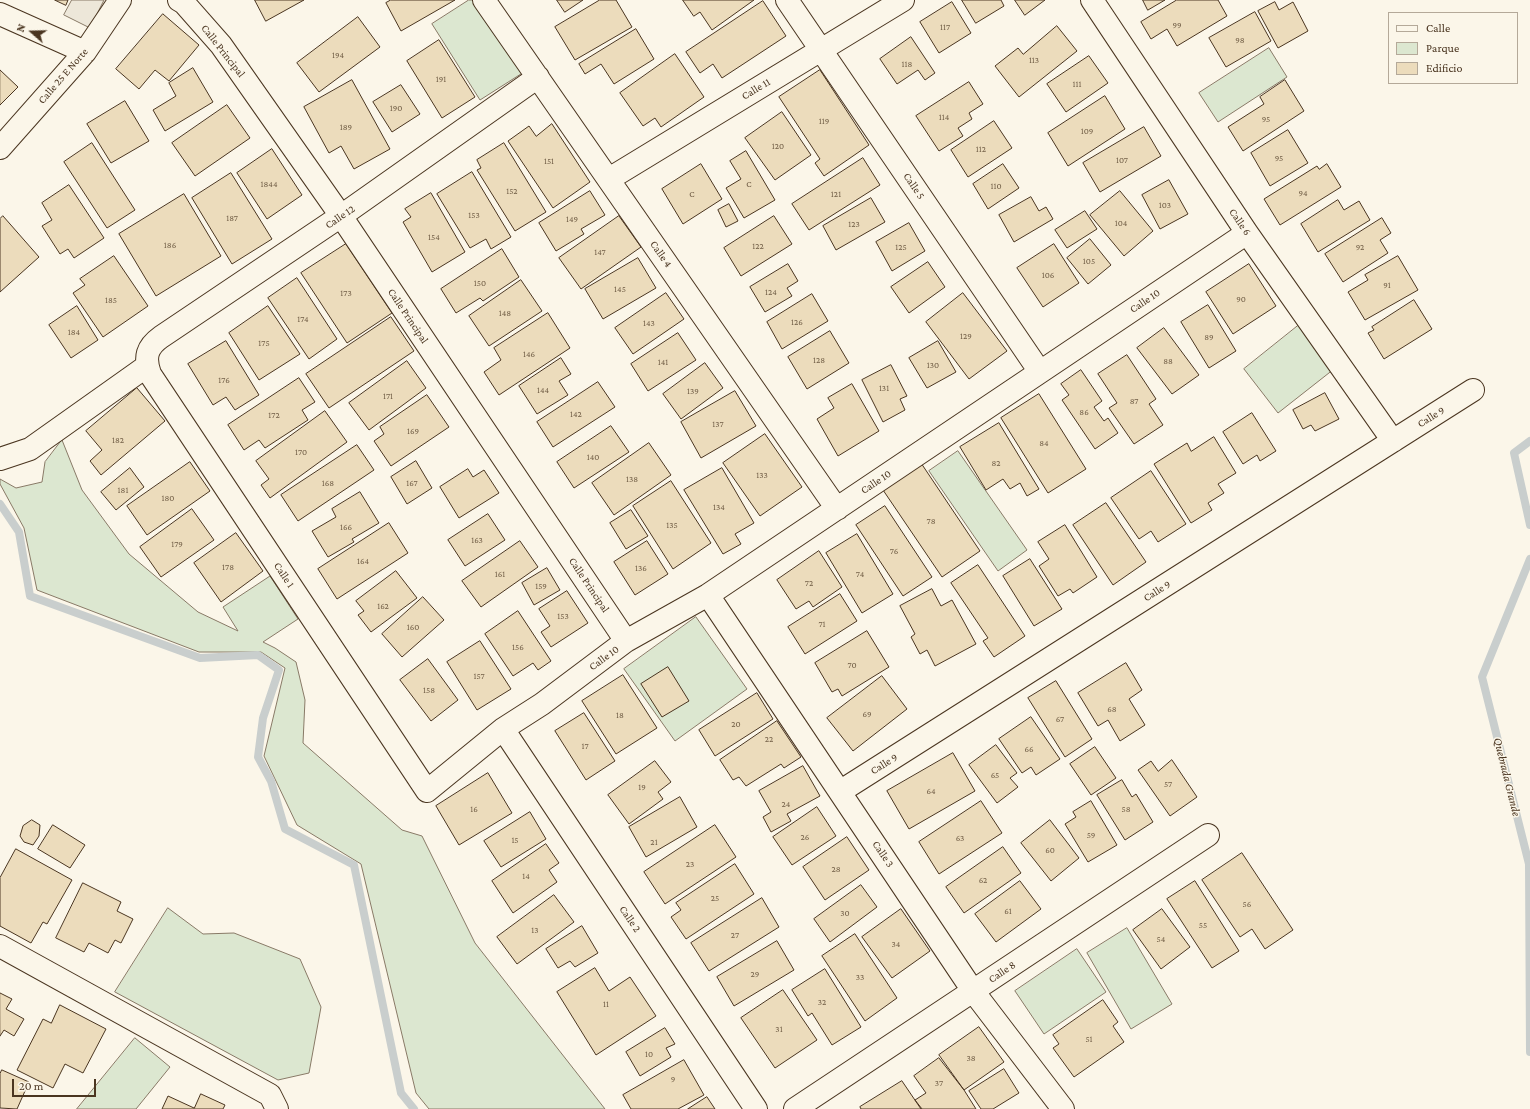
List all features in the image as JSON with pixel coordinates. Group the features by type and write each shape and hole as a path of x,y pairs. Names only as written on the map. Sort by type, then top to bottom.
{"street":[{"name":"Calle 25 E Norte","path":"0,148 85,52 120,0"},
{"name":"Calle Principal","path":"180,0 221,45 341,216 626,641"},
{"name":"Calle 4","path":"484,0 837,509"},
{"name":"Calle 5","path":"787,0 1040,372"},
{"name":"Calle 11","path":"609,179 903,0"},
{"name":"Calle 6","path":"1092,0 1248,233 1394,441"},
{"path":"0,14 85,52"},
{"name":"Calle 12","path":"147,362 149,349 154,342 341,216 538,77"},
{"name":"Calle 10","path":"427,791 504,729 542,704 626,641 708,595 1248,233"},
{"path":"0,459 30,449 147,362"},
{"name":"Calle 1","path":"147,362 150,374 427,791"},
{"name":"Calle 9","path":"841,792 1473,390"},
{"name":"Calle 3","path":"708,595 973,991 1063,1109"},
{"name":"Calle 2","path":"504,729 756,1109"},
{"name":"Calle 8","path":"795,1109 1208,835"},
{"path":"0,946 270,1095 277,1109"}],"green space":[{"path":"469,0 478,0 524,72 480,100 432,24"},
{"path":"1269,48 1287,77 1218,122 1199,93"},
{"path":"1299,325 1334,369 1278,413 1244,369"},
{"path":"62,440 82,490 129,554 198,612 238,631 223,607 270,576 298,619 263,642 296,662 305,700 303,743 402,830 422,836 475,943 605,1109 429,1109 416,1093 361,864 297,825 264,756 285,668 261,652 199,652 37,590 24,528 0,484 0,479 16,488 42,482 45,462"},
{"path":"958,451 1027,550 998,571 929,471"},
{"path":"696,617 747,689 675,741 624,669"},
{"path":"168,908 203,934 234,933 300,959 321,1007 309,1073 278,1080 115,992"},
{"path":"1127,928 1172,1004 1131,1029 1087,953"},
{"path":"1077,949 1106,992 1044,1034 1015,991"},
{"path":"135,1038 170,1067 136,1109 77,1109"}],"shaded area":[{"path":"72,0 104,0 90,28 64,15"}],"building":[{"path":"55,0 68,0 66,5"},
{"path":"255,0 304,0 266,21"},
{"path":"391,0 455,0 401,31 386,3"},
{"path":"557,0 583,0 565,12"},
{"path":"600,0 616,0 632,27 575,60 555,27"},
{"path":"683,0 754,0 712,30 700,12 694,16"},
{"path":"962,0 1001,0 1004,6 976,23"},
{"path":"1015,0 1045,0 1025,15"},
{"path":"1143,0 1165,0 1148,10"},
{"path":"1177,0 1218,0 1227,16 1177,46 1167,29 1151,39 1141,22"},
{"path":"763,1 786,36 722,78 713,64 700,73 686,52"},
{"path":"952,2 971,33 939,53 920,22"},
{"path":"1275,2 1279,10 1293,2 1308,31 1278,48 1258,11"},
{"path":"1255,12 1271,41 1226,67 1209,38"},
{"path":"163,14 199,45 169,81 155,70 139,89 116,69"},
{"path":"358,17 380,47 319,92 297,63"},
{"path":"1057,26 1077,51 1019,97 995,66 1018,48 1023,54"},
{"path":"636,29 654,59 614,84 601,64 585,74 579,64"},
{"path":"911,37 935,73 925,80 918,70 897,84 880,59"},
{"path":"439,40 475,97 442,118 407,61"},
{"path":"675,54 704,97 661,127 655,118 643,126 620,93"},
{"path":"1089,56 1108,83 1066,112 1047,84"},
{"path":"193,68 213,102 165,131 153,110 176,96 169,83"},
{"path":"0,70 18,87 0,105"},
{"path":"820,70 869,145 824,176 815,163 820,159 779,97"},
{"path":"352,80 390,149 354,169 341,146 329,153 304,107"},
{"path":"1285,80 1304,111 1243,151 1228,127 1264,104 1260,97"},
{"path":"969,82 983,104 969,113 972,119 958,128 963,136 939,151 916,116"},
{"path":"401,85 420,114 392,132 373,102"},
{"path":"1105,96 1125,129 1068,166 1048,133"},
{"path":"125,101 149,141 111,163 87,124"},
{"path":"227,105 250,138 195,176 172,143"},
{"path":"782,112 811,155 775,180 745,138"},
{"path":"994,121 1012,148 968,177 951,150"},
{"path":"552,124 590,182 553,208 508,141 529,126 536,136"},
{"path":"1144,127 1161,156 1100,192 1083,163"},
{"path":"1288,130 1308,163 1270,186 1251,153"},
{"path":"92,143 135,210 107,228 64,162"},
{"path":"504,143 546,212 515,231 477,170 481,168 477,160"},
{"path":"272,149 302,195 267,219 237,173"},
{"path":"746,151 775,200 744,218 726,188 741,179 730,161"},
{"path":"863,158 880,185 809,230 792,204"},
{"path":"701,164 722,199 683,224 662,189"},
{"path":"1003,164 1019,188 988,209 973,184"},
{"path":"1327,164 1341,187 1280,225 1264,199 1317,166 1319,169"},
{"path":"472,172 511,237 491,249 486,239 470,248 437,194"},
{"path":"231,173 272,239 232,264 192,198"},
{"path":"1169,180 1188,214 1160,229 1142,195"},
{"path":"69,185 104,238 74,258 68,249 60,254 42,226 52,220 42,203"},
{"path":"590,191 605,215 581,229 584,234 556,251 539,223"},
{"path":"1120,191 1153,231 1124,256 1090,215"},
{"path":"431,193 465,252 432,272 403,222 411,217 405,209"},
{"path":"184,194 221,256 156,296 119,234"},
{"path":"1031,197 1039,211 1046,207 1053,219 1014,242 999,215"},
{"path":"871,198 885,222 836,250 823,226"},
{"path":"1338,200 1344,210 1359,201 1370,220 1318,252 1301,224"},
{"path":"729,204 738,221 726,227 718,210"},
{"path":"1085,211 1097,229 1067,248 1055,230"},
{"path":"3,216 39,257 0,292 0,219"},
{"path":"619,216 641,247 581,289 559,258"},
{"path":"774,216 792,244 741,276 724,248"},
{"path":"1382,218 1391,233 1380,240 1388,253 1343,282 1325,254"},
{"path":"909,223 925,251 892,271 876,242"},
{"path":"1090,239 1111,265 1088,284 1067,258"},
{"path":"346,244 392,313 347,343 301,273"},
{"path":"1054,244 1079,283 1043,307 1017,268"},
{"path":"502,249 519,277 483,301 480,298 456,313 441,289"},
{"path":"114,256 148,306 103,337 73,293 85,285 80,279"},
{"path":"1398,256 1418,290 1365,320 1348,292 1368,280 1365,275"},
{"path":"638,258 656,288 603,319 585,289"},
{"path":"928,262 945,287 909,313 891,287"},
{"path":"788,264 798,281 787,288 792,296 765,312 750,287"},
{"path":"1249,264 1276,306 1233,334 1206,292"},
{"path":"297,278 337,339 309,359 268,298"},
{"path":"521,280 542,311 489,346 469,316"},
{"path":"666,293 684,319 633,354 615,328"},
{"path":"963,293 1007,351 969,379 926,322"},
{"path":"812,294 828,321 782,349 767,322"},
{"path":"1414,300 1432,329 1384,359 1368,333 1374,330 1372,327"},
{"path":"1208,305 1236,351 1209,368 1181,322"},
{"path":"77,306 98,340 71,358 49,325"},
{"path":"268,306 300,354 259,380 229,333"},
{"path":"548,313 570,348 499,395 484,372 501,360 494,348"},
{"path":"391,317 414,351 329,408 306,374"},
{"path":"1164,328 1199,375 1172,394 1137,348"},
{"path":"830,331 849,363 807,389 788,357"},
{"path":"678,333 696,360 648,391 631,364"},
{"path":"226,341 259,395 235,410 226,397 213,405 188,364"},
{"path":"938,341 956,372 927,388 909,358"},
{"path":"1127,355 1156,399 1149,404 1163,425 1134,444 1109,408 1117,403 1098,374"},
{"path":"561,358 571,374 559,381 568,395 537,414 519,386"},
{"path":"407,361 426,388 369,430 349,403"},
{"path":"705,363 723,388 681,419 663,394"},
{"path":"891,365 907,396 900,399 905,410 883,422 862,380"},
{"path":"1081,370 1102,401 1094,407 1104,421 1108,418 1118,433 1095,449 1062,400 1069,395 1061,384"},
{"path":"299,378 315,402 302,410 308,420 265,448 259,440 244,450 228,425"},
{"path":"598,382 615,407 553,447 537,422"},
{"path":"852,384 879,431 838,456 817,419 834,408 828,398"},
{"path":"137,388 165,421 101,475 90,461 102,450 86,431"},
{"path":"735,391 756,426 701,458 681,422"},
{"path":"1325,393 1339,419 1315,431 1311,425 1303,429 1293,410"},
{"path":"1039,394 1086,469 1048,493 1001,418"},
{"path":"427,395 449,427 391,466 374,441 384,434 380,427"},
{"path":"325,411 347,442 270,498 261,485 269,479 256,461"},
{"path":"1252,413 1276,451 1260,461 1257,455 1243,464 1223,432"},
{"path":"999,423 1039,489 1027,496 1020,483 1010,489 1003,479 986,490 960,447"},
{"path":"611,426 629,452 574,488 557,462"},
{"path":"765,434 802,487 760,516 723,463"},
{"path":"1214,437 1236,473 1218,484 1224,493 1208,503 1212,510 1191,523 1154,464 1187,443 1191,451"},
{"path":"649,443 671,475 614,515 592,483"},
{"path":"357,445 374,470 298,521 281,495"},
{"path":"416,461 432,488 407,504 391,477"},
{"path":"190,462 210,491 147,535 127,506"},
{"path":"921,463 980,551 942,577 883,490"},
{"path":"130,468 144,487 116,510 101,492"},
{"path":"722,468 754,523 735,534 741,544 723,554 684,490"},
{"path":"468,469 473,477 484,470 499,493 459,518 440,487"},
{"path":"1151,471 1186,524 1158,542 1151,531 1139,539 1111,498"},
{"path":"671,481 711,543 673,569 633,506"},
{"path":"360,492 379,523 352,539 354,542 328,557 312,531 336,517 332,509"},
{"path":"1106,503 1146,562 1113,585 1073,525"},
{"path":"885,506 932,577 903,596 856,525"},
{"path":"192,509 214,540 161,577 140,547"},
{"path":"631,510 648,536 626,549 610,523"},
{"path":"488,514 505,540 465,566 448,540"},
{"path":"389,523 408,553 337,599 318,569"},
{"path":"1065,525 1097,577 1073,593 1070,589 1058,596 1039,566 1049,559 1038,542"},
{"path":"236,533 263,571 221,602 194,563"},
{"path":"857,534 893,594 862,613 826,553"},
{"path":"520,541 538,567 481,607 462,581"},
{"path":"647,541 668,574 635,595 614,562"},
{"path":"819,551 842,587 813,607 809,601 796,609 777,580"},
{"path":"1030,559 1062,609 1034,626 1003,576"},
{"path":"978,565 1025,636 994,657 983,641 988,638 951,583"},
{"path":"547,568 560,590 534,605 522,583"},
{"path":"396,571 417,598 371,632 358,615 364,611 356,601"},
{"path":"932,589 941,606 952,600 976,644 935,666 927,650 920,654 911,637 915,634 900,606"},
{"path":"567,591 588,623 551,647 541,632 550,626 539,609"},
{"path":"840,594 857,621 805,654 788,627"},
{"path":"423,597 444,620 402,657 382,634"},
{"path":"518,611 551,661 538,670 533,663 513,676 485,634"},
{"path":"867,631 889,667 842,696 838,689 832,692 815,663"},
{"path":"480,641 511,689 477,710 447,662"},
{"path":"428,659 458,700 431,721 400,680"},
{"path":"1126,663 1142,690 1129,699 1145,725 1120,741 1108,720 1098,726 1078,693"},
{"path":"668,667 689,701 662,717 641,684"},
{"path":"623,675 657,728 616,754 582,701"},
{"path":"882,676 907,709 853,751 827,718"},
{"path":"1056,681 1092,739 1065,757 1028,698"},
{"path":"757,693 773,719 715,756 699,730"},
{"path":"584,713 615,761 586,780 555,731"},
{"path":"1031,717 1060,759 1036,775 1031,767 1022,773 999,739"},
{"path":"777,721 801,757 784,768 781,764 746,786 739,777 733,780 720,760"},
{"path":"996,745 1017,773 1010,778 1018,787 997,803 969,765"},
{"path":"1095,747 1116,778 1091,795 1070,764"},
{"path":"953,753 975,791 909,829 887,791"},
{"path":"1172,760 1197,797 1170,816 1138,770 1151,761 1158,771"},
{"path":"655,761 671,782 658,792 663,799 629,824 608,795"},
{"path":"803,766 820,796 787,814 791,821 771,832 763,817 771,812 759,791"},
{"path":"488,773 512,813 459,845 436,806"},
{"path":"1122,780 1132,797 1136,794 1153,822 1125,840 1097,795"},
{"path":"680,797 697,827 646,857 629,827"},
{"path":"981,801 1002,833 939,874 919,842"},
{"path":"1091,801 1117,845 1088,862 1065,824 1076,817 1073,812"},
{"path":"817,807 836,836 792,865 773,837"},
{"path":"530,812 546,839 501,867 484,841"},
{"path":"32,820 40,825 39,836 33,845 24,842 20,836 23,826"},
{"path":"1050,820 1079,858 1051,881 1021,843"},
{"path":"53,825 85,845 70,868 38,849"},
{"path":"715,825 736,857 665,904 644,872"},
{"path":"847,837 869,870 825,900 803,867"},
{"path":"546,844 559,863 549,870 557,882 513,913 492,881"},
{"path":"1003,847 1021,873 964,913 946,887"},
{"path":"16,849 72,880 47,924 43,922 31,943 0,926 0,878"},
{"path":"1242,853 1293,930 1265,949 1252,929 1240,937 1202,880"},
{"path":"735,864 754,894 686,939 671,917 681,910 676,903"},
{"path":"1020,881 1041,909 996,942 975,914"},
{"path":"1195,881 1239,951 1212,968 1167,899"},
{"path":"83,883 121,902 117,911 133,919 121,943 115,940 108,953 89,943 84,952 56,938"},
{"path":"861,885 877,907 830,942 814,919"},
{"path":"554,895 574,922 517,964 497,937"},
{"path":"762,898 779,927 709,971 691,943"},
{"path":"901,909 930,951 892,978 862,937"},
{"path":"1162,909 1190,947 1161,969 1133,930"},
{"path":"582,926 598,953 575,967 570,961 558,968 546,949"},
{"path":"855,934 897,998 865,1021 822,956"},
{"path":"777,941 794,970 734,1006 717,977"},
{"path":"595,968 609,991 630,977 656,1016 596,1055 557,992"},
{"path":"825,969 861,1027 832,1045 812,1013 808,1016 792,990"},
{"path":"783,990 817,1040 775,1068 741,1018"},
{"path":"0,993 12,999 6,1009 24,1019 14,1036 4,1030 0,1036"},
{"path":"1103,1000 1118,1022 1113,1026 1124,1042 1074,1077 1053,1048 1059,1044 1053,1035"},
{"path":"60,1005 106,1029 83,1073 65,1064 53,1088 17,1070 43,1019 51,1023"},
{"path":"979,1027 1004,1062 964,1090 939,1055"},
{"path":"665,1028 675,1044 666,1048 671,1057 640,1076 626,1052"},
{"path":"939,1058 964,1090 976,1109 922,1109 915,1100 926,1093 914,1076"},
{"path":"684,1060 704,1095 678,1109 631,1109 623,1095"},
{"path":"1004,1069 1019,1093 993,1109 981,1109 969,1091"},
{"path":"2,1070 29,1082 17,1109 0,1108 0,1074"},
{"path":"902,1081 921,1109 861,1109 860,1107"},
{"path":"201,1094 225,1105 223,1109 162,1109 168,1096 194,1108"},
{"path":"707,1097 715,1109 688,1109"}],"waterway":[{"name":"Quebrada Grande","path":"1530,441 1514,453 1530,525"},
{"path":"0,504 19,532 30,596 200,658 258,655 279,670 263,718 258,757 271,781 285,829 354,865 401,1093 414,1109"},
{"name":"Quebrada Grande","path":"1530,559 1482,677 1529,864 1530,1052"}]}
